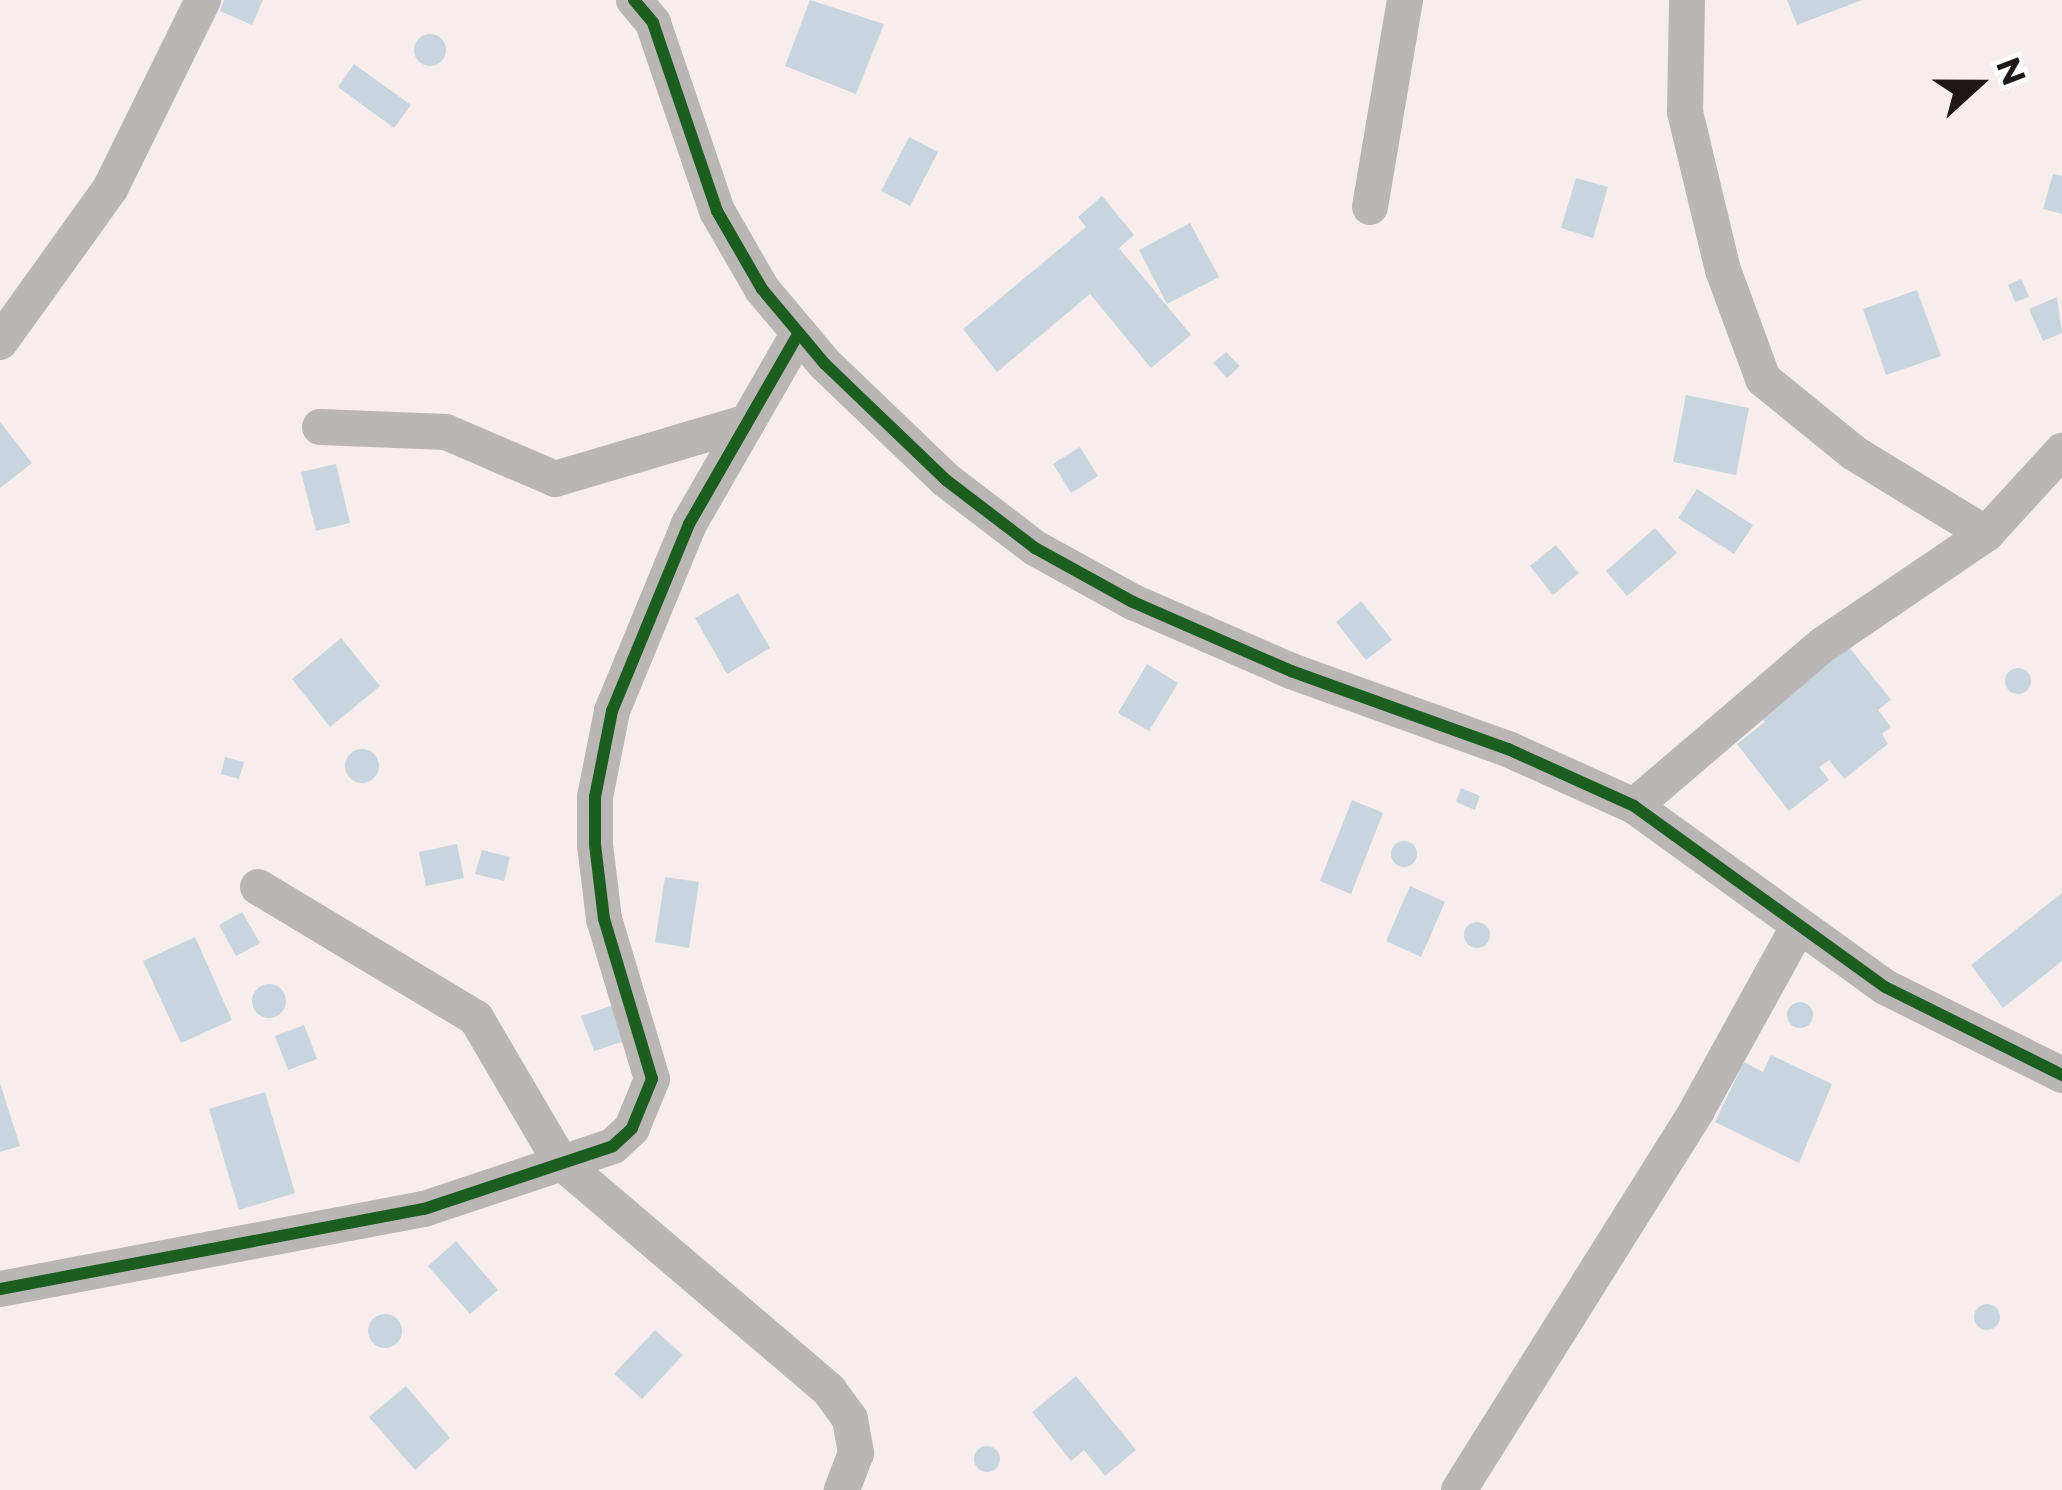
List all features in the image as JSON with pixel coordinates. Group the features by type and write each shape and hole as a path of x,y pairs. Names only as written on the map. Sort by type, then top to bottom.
{"street":[{"path":"0,342 110,189 203,0"},
{"path":"634,0 653,23 716,211 762,289 799,333 946,480 1055,559 1271,663 1508,748 1634,806 1885,987 2062,1075"},
{"path":"1370,207 1405,0"},
{"path":"1688,0 1685,112 1723,270 1763,379 1854,453 1986,535"},
{"path":"0,1289 424,1209 613,1146 632,1128 652,1079 604,919 595,797 634,642 799,333"},
{"path":"320,427 446,432 556,479 748,422"},
{"path":"1634,806 1824,644 1986,535 2062,451"},
{"path":"258,887 476,1018 560,1161 829,1390 850,1419 856,1453 842,1490"},
{"path":"1459,1490 1696,1110 1798,927"}],"building":[{"path":"224,0 263,0 252,25 220,11"},
{"path":"810,0 884,24 856,94 785,66"},
{"path":"1787,0 1862,0 1797,25"},
{"path":"430,34 442,38 446,50 442,62 430,66 418,62 414,50 418,38"},
{"path":"354,64 411,105 394,128 338,87"},
{"path":"909,137 938,152 910,206 881,191"},
{"path":"2053,174 2062,176 2062,214 2043,209"},
{"path":"1576,178 1608,187 1593,238 1561,228"},
{"path":"1102,196 1134,235 1119,248 1191,335 1151,368 1090,294 997,372 963,329 1086,227 1078,217"},
{"path":"1190,223 1219,277 1167,304 1139,250"},
{"path":"2021,279 2029,297 2015,302 2008,285"},
{"path":"1917,290 1941,356 1886,375 1863,309"},
{"path":"2057,297 2062,333 2043,341 2029,309"},
{"path":"1226,352 1240,366 1227,378 1213,363"},
{"path":"1686,395 1749,408 1736,475 1673,462"},
{"path":"0,422 32,463 0,488"},
{"path":"1080,447 1098,476 1071,493 1053,464"},
{"path":"336,464 350,523 316,531 301,472"},
{"path":"1697,489 1753,525 1734,554 1678,518"},
{"path":"1655,528 1677,553 1627,596 1606,571"},
{"path":"1556,545 1579,573 1553,595 1530,566"},
{"path":"738,593 770,648 727,674 695,618"},
{"path":"1361,601 1392,640 1366,660 1336,622"},
{"path":"341,638 380,686 330,727 292,679"},
{"path":"1845,642 1891,700 1878,710 1891,727 1882,734 1888,744 1844,779 1829,760 1819,767 1829,780 1789,811 1737,744 1765,722 1757,711"},
{"path":"1147,664 1178,683 1149,731 1118,713"},
{"path":"2018,668 2031,681 2018,694 2005,681"},
{"path":"362,749 374,754 379,766 374,778 362,783 350,778 345,766 350,754"},
{"path":"225,757 244,762 239,779 221,774"},
{"path":"1461,788 1480,796 1475,810 1456,802"},
{"path":"1352,800 1383,813 1351,894 1320,881"},
{"path":"1404,841 1417,854 1404,867 1391,854"},
{"path":"457,844 464,878 426,886 419,852"},
{"path":"482,850 510,857 504,881 475,874"},
{"path":"665,877 699,882 689,948 655,942"},
{"path":"1410,886 1445,902 1421,957 1386,941"},
{"path":"2062,893 2062,961 2003,1008 1971,965"},
{"path":"242,912 260,943 236,956 219,925"},
{"path":"1477,922 1490,935 1477,948 1464,935"},
{"path":"195,937 232,1020 181,1043 143,961"},
{"path":"269,984 281,989 286,1001 281,1013 269,1018 257,1013 252,1001 257,989"},
{"path":"1800,1002 1813,1015 1800,1028 1787,1015"},
{"path":"613,1005 625,1041 594,1051 581,1016"},
{"path":"304,1025 317,1059 288,1070 275,1036"},
{"path":"1771,1055 1832,1084 1799,1163 1715,1122 1744,1062 1763,1072"},
{"path":"0,1083 20,1146 0,1152"},
{"path":"265,1092 295,1193 239,1210 209,1109"},
{"path":"456,1241 498,1290 470,1314 428,1266"},
{"path":"1987,1304 2000,1317 1987,1330 1974,1317"},
{"path":"385,1314 397,1319 402,1331 397,1343 385,1348 373,1343 368,1331 373,1319"},
{"path":"655,1330 683,1355 642,1399 614,1374"},
{"path":"1076,1376 1136,1450 1105,1476 1084,1450 1071,1461 1032,1412"},
{"path":"406,1386 450,1438 415,1470 369,1417"},
{"path":"987,1446 1000,1459 987,1472 974,1459"}],"cycle path":[{"path":"634,0 653,23 717,211 762,289 825,364 946,480 1035,548 1133,602 1291,671 1508,749 1634,806 1885,987 2062,1075"},
{"path":"0,1289 424,1209 613,1146 632,1128 652,1079 604,919 595,845 595,797 612,711 689,524 799,333"}]}
